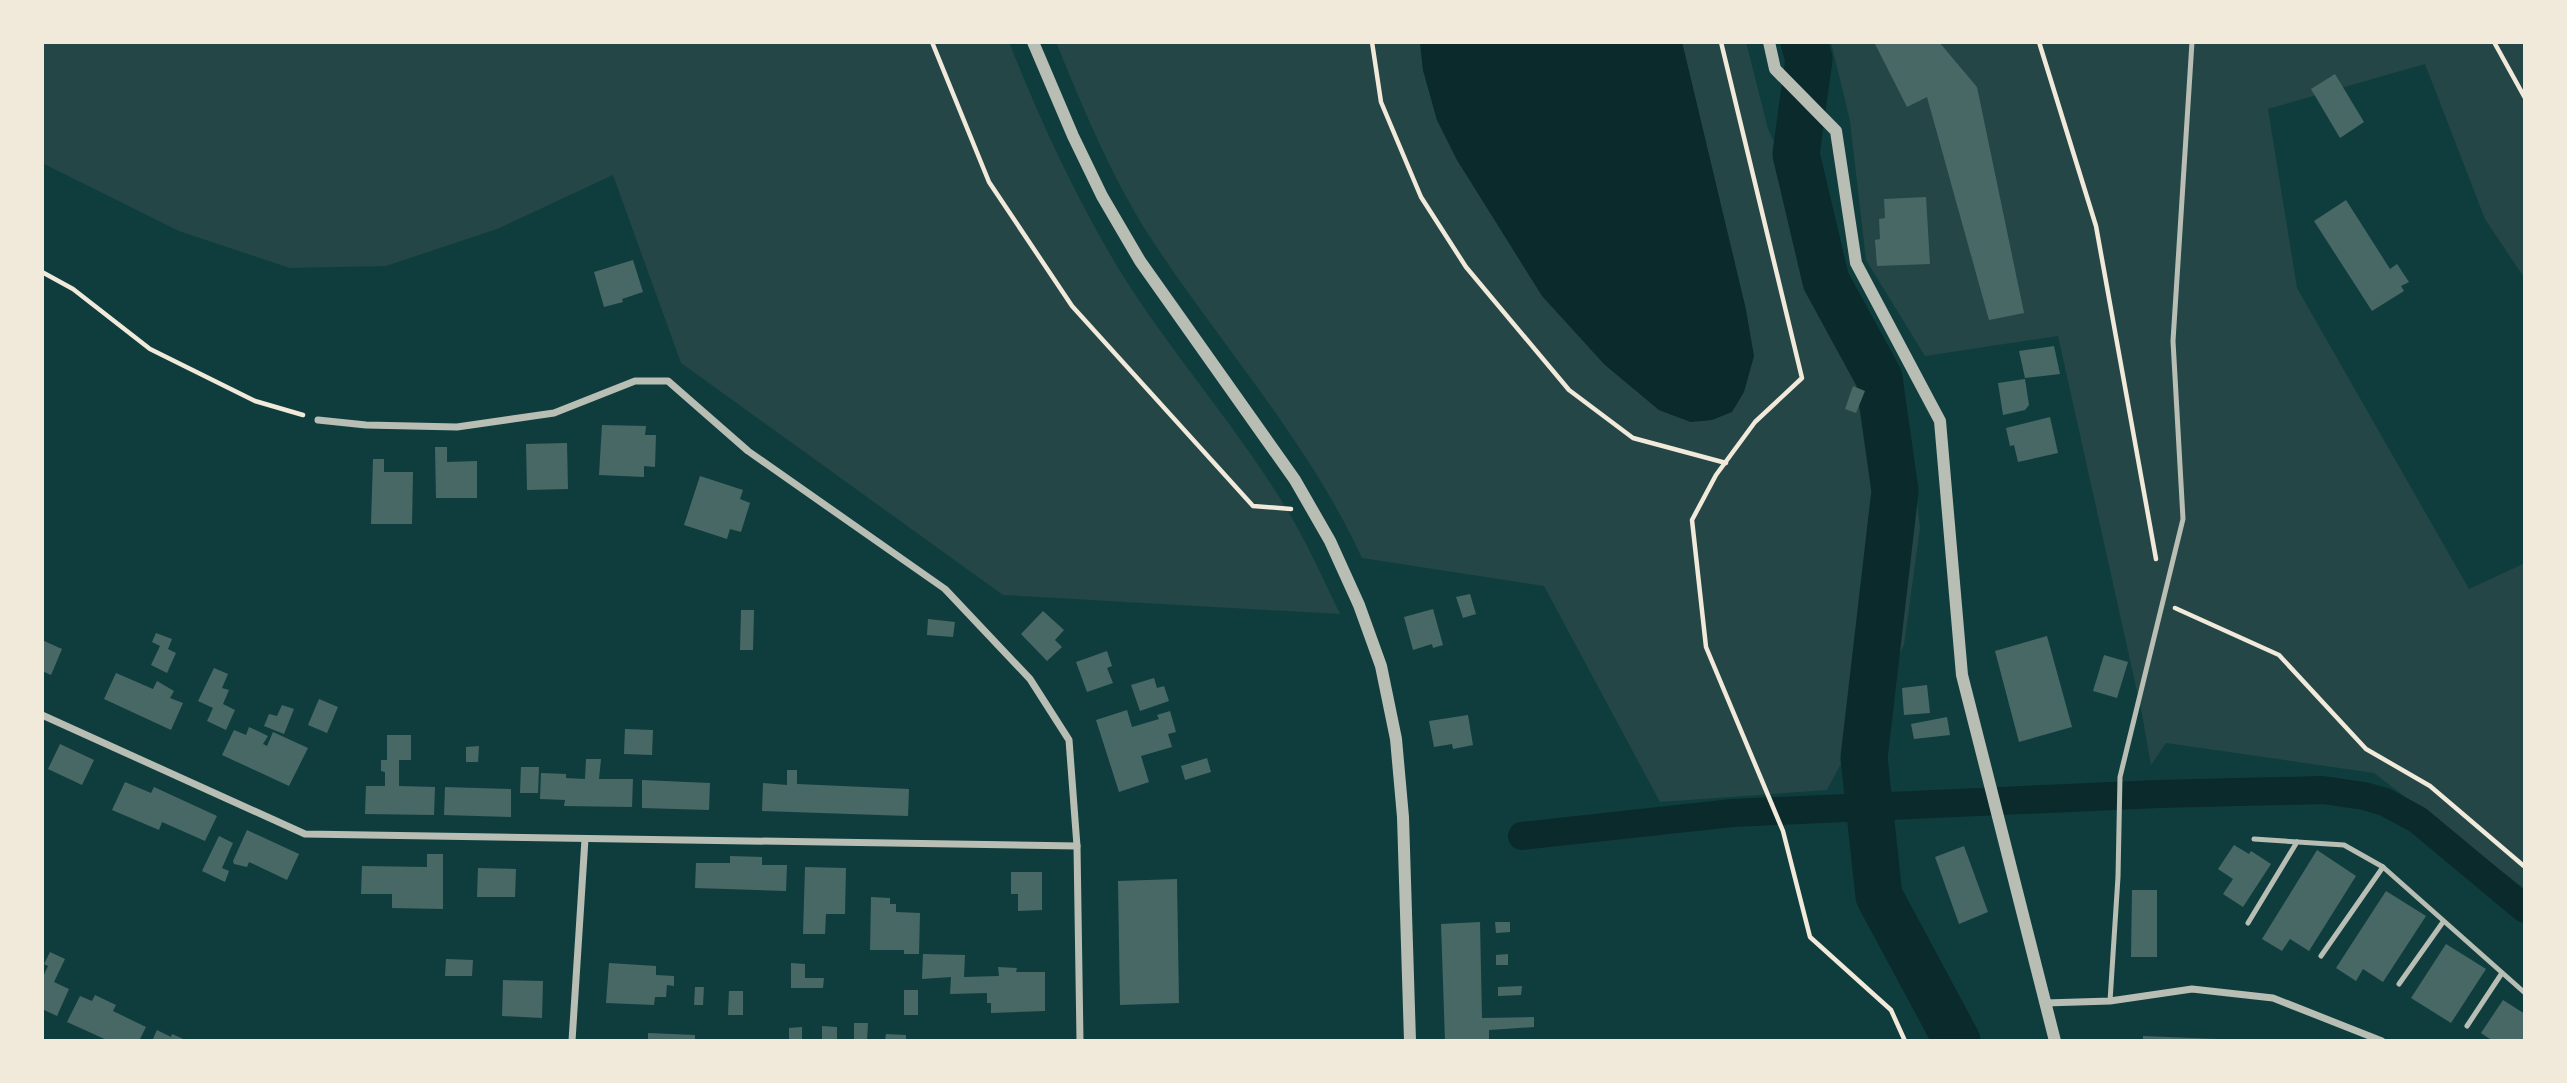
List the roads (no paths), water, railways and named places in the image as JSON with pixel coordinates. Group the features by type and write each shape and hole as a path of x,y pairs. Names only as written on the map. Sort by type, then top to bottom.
{"street":[{"path":"1033,42 1102,196 1140,261 1295,480 1330,541 1359,605 1377,654 1396,739 1403,817 1410,1041"},
{"path":"1769,42 1775,69 1836,131 1856,263 1940,421 1962,675 2055,1041"},
{"path":"318,420 366,425 457,427 554,413 635,381 668,381 748,451 945,589 1030,679 1069,740 1077,846 1080,1041"},
{"path":"42,715 305,834 1077,846"},
{"path":"572,1041 585,839"},
{"path":"2045,1003 2110,1001 2192,989 2273,998 2382,1041"}],"lane":[{"path":"2110,1001 2118,877 2120,777 2183,519 2173,341 2192,42"},
{"path":"2254,839 2344,845 2383,867 2525,993"},
{"path":"2248,923 2297,842"},
{"path":"2321,956 2383,867"},
{"path":"2399,984 2443,922"},
{"path":"2467,1026 2502,973"}],"waterway":[{"path":"1804,42 1809,59 1796,154 1826,281 1879,378 1895,491 1864,758 1879,896 1957,1041"},
{"path":"1522,836 1732,813 2158,794 2323,790 2385,802 2418,820 2525,909"}]}
